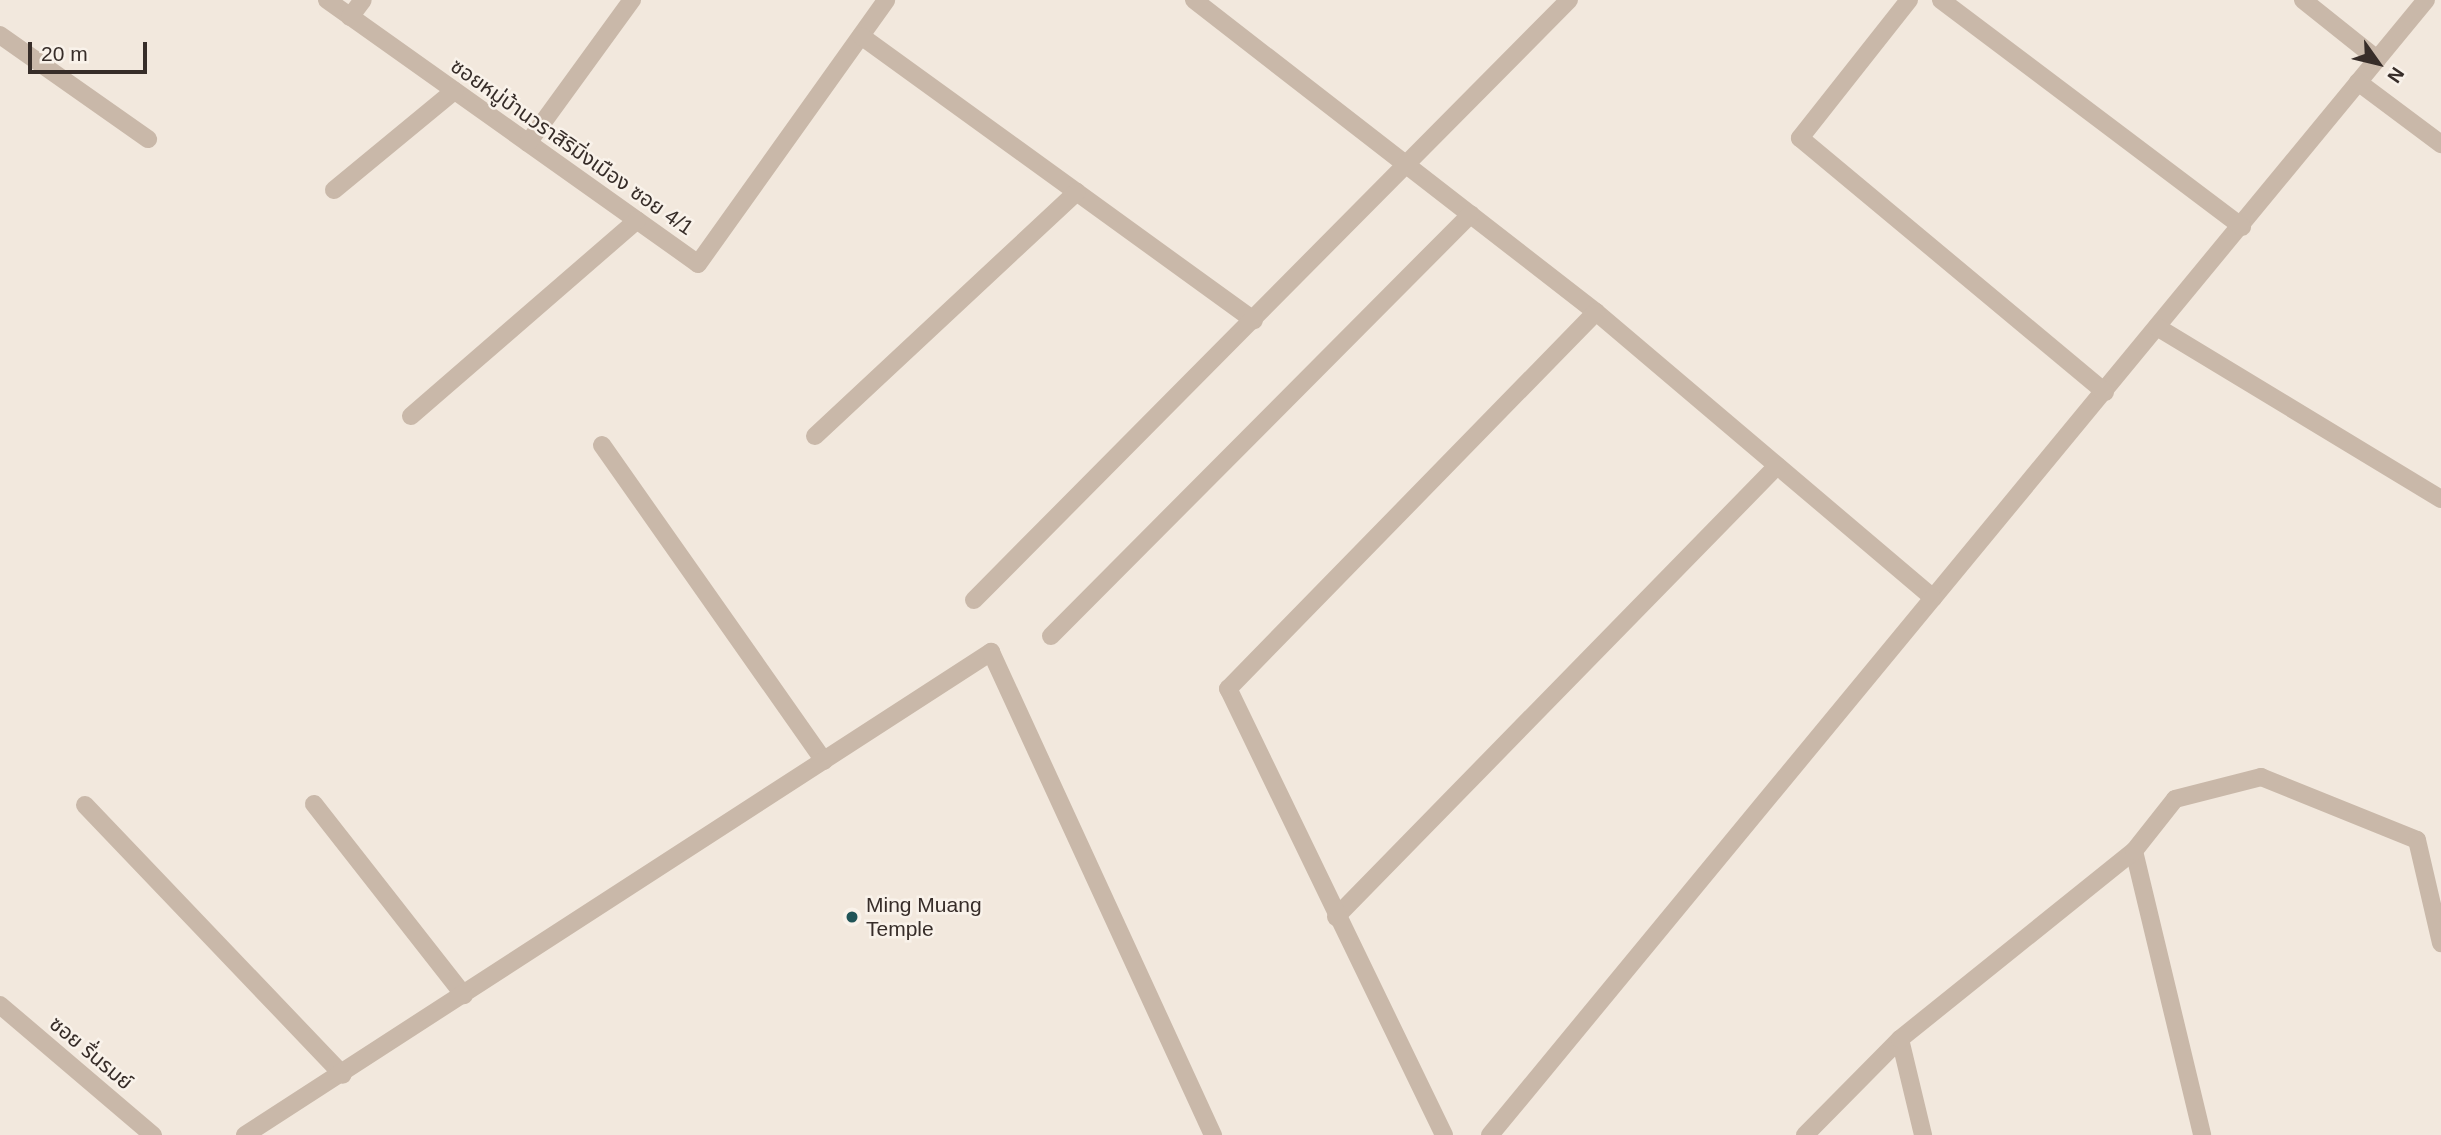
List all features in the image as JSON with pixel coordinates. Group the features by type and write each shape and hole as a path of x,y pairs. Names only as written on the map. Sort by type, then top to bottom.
{"street":[{"name":"ซอยหมู่บ้านวราสิริมิ่งเมือง ซอย 4/1","path":"327,0 698,264 886,0"},
{"path":"350,17 363,0"},
{"path":"528,143 632,0"},
{"path":"1194,0 1596,312 1933,598"},
{"path":"974,600 1409,166 1569,0"},
{"path":"1909,0 1800,138 2105,392"},
{"path":"1941,0 2242,227"},
{"path":"2303,0 2376,59"},
{"path":"1490,1135 2242,227 2426,0"},
{"path":"0,36 148,139"},
{"path":"861,36 1254,320"},
{"path":"2358,82 2441,144"},
{"path":"334,190 454,91"},
{"path":"815,436 1077,192"},
{"path":"1051,636 1471,214"},
{"path":"411,416 637,220"},
{"path":"1444,1135 1336,917 1228,688 1596,312"},
{"path":"2157,327 2441,499"},
{"path":"602,445 824,761"},
{"path":"1336,917 1777,466"},
{"path":"245,1135 343,1075 991,652 1213,1135"},
{"path":"1805,1135 1900,1039 2134,851 2175,799 2261,777 2417,840 2441,943"},
{"path":"314,804 464,995"},
{"path":"85,805 343,1075"},
{"path":"2134,851 2202,1135"},
{"name":"ซอย รื่นรมย์","path":"0,1005 153,1135"},
{"path":"1900,1039 1923,1135"}],"place":[{"name":"Ming Muang Temple","path":"852,917"}]}
